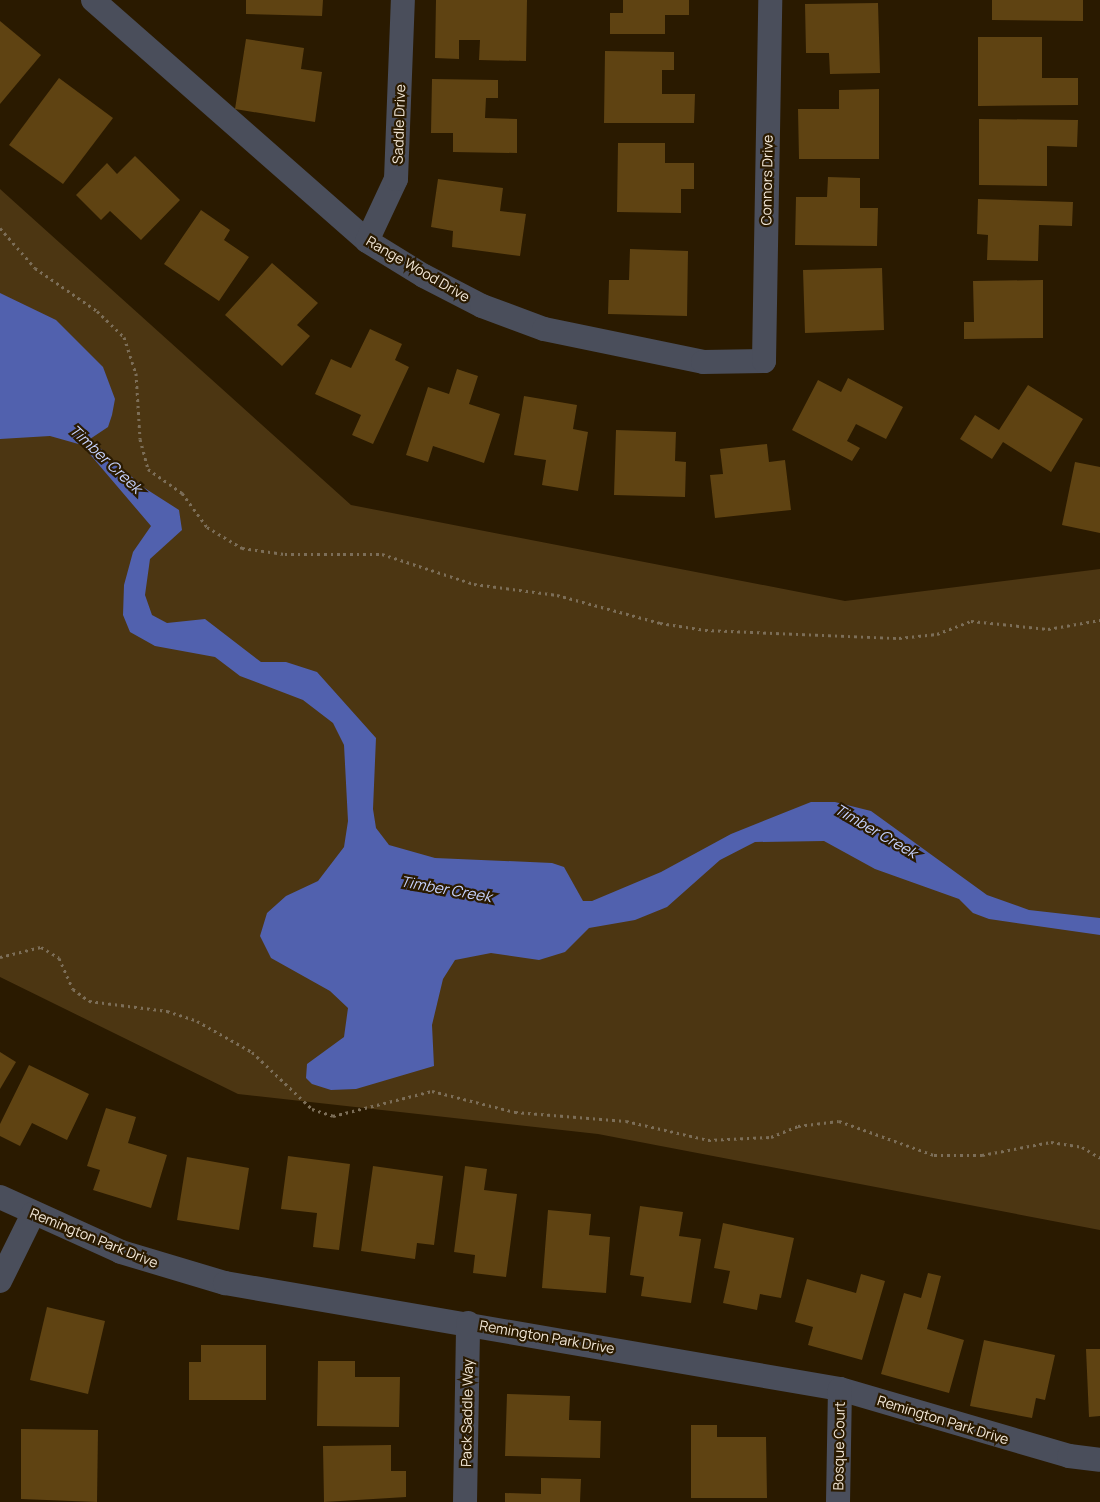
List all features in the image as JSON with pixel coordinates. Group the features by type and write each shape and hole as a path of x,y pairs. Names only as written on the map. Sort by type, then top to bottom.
{"street":[{"name":"Range Wood Drive","path":"92,0 367,241 482,306 544,330 654,355 703,362 764,361"},
{"name":"Saddle Drive","path":"367,241 396,179 403,0"},
{"name":"Connors Drive","path":"764,361 770,0"},
{"name":"Remington Park Drive","path":"0,1197 33,1214 121,1252 225,1283 468,1323 840,1389 1050,1451 1100,1460"},
{"path":"0,1281 33,1214"},
{"name":"Pack Saddle Way","path":"465,1502 468,1323"},
{"name":"Bosque Court","path":"838,1502 840,1389"}],"path":[{"path":"0,228 35,268 97,312 124,337 136,373 140,439 148,469 182,493 207,527 242,548 285,554 382,554 474,584 556,595 660,623 705,630 898,638 937,634 971,621 1048,629 1100,620"},
{"path":"0,957 41,948 59,958 73,989 89,1001 167,1011 197,1021 252,1052 312,1109 333,1116 353,1114 432,1090 515,1112 626,1121 708,1140 771,1137 798,1126 839,1121 934,1155 982,1155 1051,1142 1082,1147 1100,1158"}],"shaded area":[{"path":"0,189 351,505 845,601 1100,569 1100,1230 598,1134 238,1094 0,977"}],"water":[{"name":"Timber Creek","path":"0,293 56,320 103,367 115,399 108,427 90,439 143,487 179,510 182,530 150,559 145,595 152,615 167,623 205,619 261,662 286,662 317,672 376,738 373,809 376,828 389,845 435,858 552,863 564,867 583,901 592,901 661,872 731,834 811,802 835,802 871,811 987,895 1029,910 1100,918 1100,935 989,919 973,913 959,899 875,869 824,841 755,842 720,860 667,907 635,920 589,928 565,952 539,960 491,953 455,960 443,979 432,1025 434,1066 356,1089 331,1090 312,1084 306,1078 307,1064 344,1037 348,1008 330,991 271,958 260,936 267,913 286,896 318,881 344,847 348,821 344,745 333,723 303,700 240,676 215,657 155,646 130,632 123,615 124,585 133,552 151,526 82,445 50,436 0,439"}],"building":[{"path":"246,0 323,0 322,16 246,14"},
{"path":"436,0 527,0 526,61 479,60 480,40 459,40 459,59 435,58"},
{"path":"623,0 689,0 689,15 665,15 665,34 610,34 610,13 623,13"},
{"path":"992,0 1083,0 1083,21 992,20"},
{"path":"878,3 880,73 830,74 829,53 806,53 805,4"},
{"path":"0,21 41,55 0,104"},
{"path":"978,37 1042,37 1042,78 1078,78 1078,105 978,106"},
{"path":"246,39 304,48 301,69 322,72 315,122 235,109"},
{"path":"605,51 674,52 674,70 662,70 662,94 695,94 694,123 604,123"},
{"path":"59,78 113,118 63,184 9,145"},
{"path":"432,79 498,80 498,98 486,98 485,118 517,119 517,153 453,152 453,133 431,133"},
{"path":"879,89 879,159 799,159 798,109 839,109 839,90"},
{"path":"979,119 1078,120 1077,147 1047,146 1047,186 979,185"},
{"path":"618,143 665,143 665,163 694,163 694,189 681,189 681,213 617,212"},
{"path":"135,156 180,200 141,240 110,211 101,220 76,195 107,163 117,174"},
{"path":"828,177 860,178 860,208 878,208 877,246 795,245 796,197 827,197"},
{"path":"438,179 503,188 500,211 526,214 520,256 452,247 453,231 431,227"},
{"path":"978,199 1073,202 1072,226 1039,225 1038,261 987,260 988,235 977,234"},
{"path":"201,210 230,230 224,240 249,257 219,301 164,264"},
{"path":"630,249 688,251 687,316 608,314 609,280 629,280"},
{"path":"272,263 318,303 297,325 310,336 282,366 225,315"},
{"path":"882,268 884,330 805,333 803,270"},
{"path":"1043,280 1043,338 964,339 964,322 974,322 973,281"},
{"path":"370,329 402,344 395,360 409,367 373,444 352,435 361,415 315,394 331,359 351,368"},
{"path":"457,369 478,376 469,404 500,414 484,463 433,446 428,462 406,455 428,387 449,394"},
{"path":"848,378 903,407 886,439 856,424 847,441 860,448 852,461 792,430 818,380 841,392"},
{"path":"1028,385 1083,419 1051,472 1003,442 992,459 960,439 975,415 999,430"},
{"path":"524,396 577,405 573,429 588,432 578,491 542,485 546,460 514,455"},
{"path":"616,430 676,432 675,461 686,462 685,497 614,495"},
{"path":"767,444 769,462 785,460 791,510 715,518 710,475 723,474 720,449"},
{"path":"1075,462 1100,467 1100,533 1062,525"},
{"path":"0,1052 16,1062 0,1089"},
{"path":"29,1065 89,1094 67,1140 32,1123 20,1146 0,1136 0,1124"},
{"path":"106,1108 136,1117 128,1143 167,1155 151,1208 93,1190 100,1170 87,1166"},
{"path":"288,1156 350,1164 339,1250 313,1247 317,1213 281,1209"},
{"path":"187,1157 249,1168 239,1230 177,1220"},
{"path":"373,1166 443,1176 434,1245 417,1243 415,1259 361,1251"},
{"path":"465,1166 487,1169 484,1190 517,1194 506,1277 473,1273 475,1255 454,1252"},
{"path":"640,1206 683,1212 679,1236 701,1239 691,1303 641,1296 644,1277 630,1275"},
{"path":"548,1210 591,1214 589,1235 610,1237 606,1293 542,1288"},
{"path":"723,1223 794,1238 781,1298 760,1294 757,1310 723,1303 730,1271 714,1268"},
{"path":"928,1273 941,1276 927,1329 964,1340 949,1393 881,1374 904,1293 921,1298"},
{"path":"861,1274 885,1281 862,1360 808,1345 813,1327 795,1322 807,1279 856,1293"},
{"path":"47,1307 105,1321 88,1394 30,1380"},
{"path":"984,1340 1055,1355 1045,1400 1036,1398 1032,1418 970,1406"},
{"path":"201,1345 266,1345 266,1400 189,1400 189,1362 201,1362"},
{"path":"1086,1349 1100,1349 1100,1416 1089,1417"},
{"path":"318,1361 355,1361 355,1377 400,1377 399,1427 317,1426"},
{"path":"507,1394 570,1396 569,1420 601,1421 600,1458 505,1456"},
{"path":"691,1425 717,1425 717,1437 766,1437 767,1498 691,1498"},
{"path":"21,1429 98,1430 97,1502 21,1499"},
{"path":"391,1445 391,1471 406,1471 406,1497 324,1502 323,1446"},
{"path":"541,1478 581,1479 580,1502 505,1502 505,1493 541,1494"}]}
